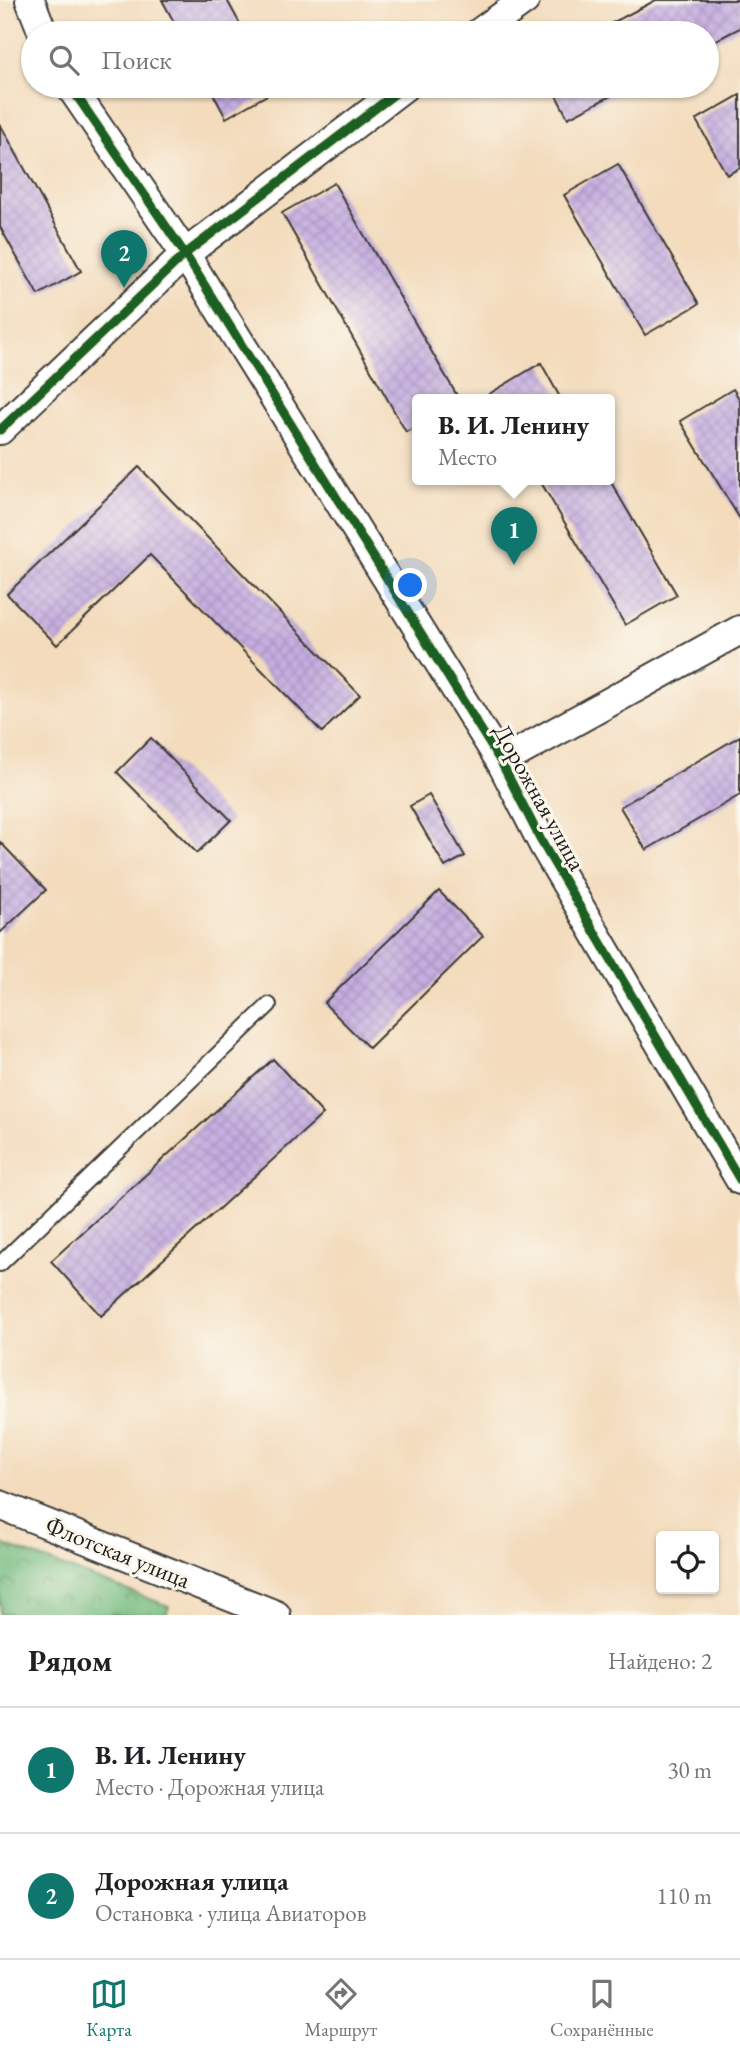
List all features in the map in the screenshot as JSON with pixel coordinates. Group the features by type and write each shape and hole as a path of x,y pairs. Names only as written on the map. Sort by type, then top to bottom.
{"street":[{"path":"30,0 38,21"},
{"path":"496,21 525,0"},
{"name":"Дорожная улица","path":"79,98 185,254 501,762 544,846 740,1180"},
{"path":"0,430 185,254 389,98"},
{"path":"501,762 740,630"},
{"name":"Флотская улица","path":"0,1505 276,1615"}],"lane":[{"path":"0,1264 269,1006"}],"green space":[{"path":"0,1543 169,1606 166,1615 0,1615"}],"building":[{"path":"162,0 227,0 238,21 173,21"},
{"path":"656,0 740,0 740,28 719,39 719,21 616,21"},
{"path":"740,95 740,168 727,175 696,120"},
{"path":"215,98 262,98 226,118"},
{"path":"557,98 607,98 568,118"},
{"path":"0,124 81,271 38,295 0,227"},
{"path":"618,164 699,304 645,335 564,195"},
{"path":"334,183 456,394 412,394 412,429 406,432 282,213"},
{"path":"541,363 558,394 489,394"},
{"path":"733,389 740,400 740,519 680,421"},
{"path":"139,467 360,695 322,732 150,555 57,645 7,594"},
{"path":"543,485 613,485 677,595 625,625"},
{"path":"740,736 740,795 646,850 620,807"},
{"path":"151,738 231,820 197,853 117,772"},
{"path":"429,795 465,856 445,867 410,806"},
{"path":"0,842 46,890 0,933"},
{"path":"439,891 483,936 369,1048 324,1003"},
{"path":"273,1059 323,1114 101,1316 51,1261"}],"cycle path":[{"path":"78,98 185,254 501,762 544,846 740,1180"},
{"path":"0,430 185,254 389,98"}],"place":[{"name":"Дорожная улица","path":"124,288"},
{"name":"В. И. Ленину","path":"514,565"}]}
